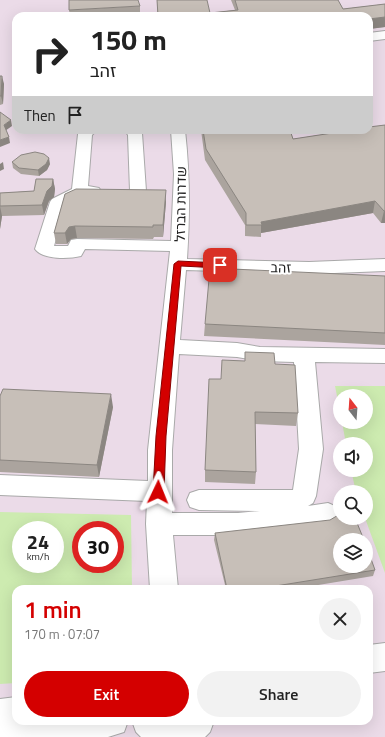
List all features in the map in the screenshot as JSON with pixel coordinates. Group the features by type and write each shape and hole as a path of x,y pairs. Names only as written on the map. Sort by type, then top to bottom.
{"street":[{"path":"373,36 385,35"},
{"path":"85,134 80,191 145,191 135,134"},
{"name":"שדרות הברזל","path":"164,585 158,492 160,450 181,225 145,191 176,134"},
{"name":"זהב","path":"80,191 58,202 44,245 44,249 47,251 75,252 77,244 309,268 385,266"},
{"path":"170,348 238,350 260,354 385,356"},
{"path":"199,500 288,501 296,500 304,496 311,449 304,354"},
{"path":"0,485 158,492"},
{"path":"159,524 238,524 328,514"},
{"path":"373,658 385,657"},
{"path":"0,714 12,712"},
{"path":"5,737 86,725"},
{"path":"151,725 158,732 168,736 186,731"}],"shaded area":[{"path":"0,0 385,0 385,737 0,737"}],"green space":[{"path":"335,386 385,386 385,573 373,540 373,533 370,533 368,525 373,525 373,485 354,485 353,477 373,477 373,437 345,437 343,429 373,429 373,389 336,389"},
{"path":"0,512 131,515 132,585 12,585 12,683 0,684"}],"building":[{"path":"69,0 138,0 140,6 69,10"},
{"path":"157,0 207,0 210,12 158,12"},
{"path":"235,0 338,0 343,9 385,4 385,17 373,18 373,12 219,12 238,10"},
{"path":"0,76 2,76 1,96 0,96"},
{"path":"0,112 11,120 4,125 9,137 0,140"},
{"path":"385,125 385,211 375,201 261,222 262,225 246,225 246,213 206,149 204,134 291,134 293,139 326,134 373,134 373,126"},
{"path":"35,152 44,154 49,158 46,164 38,170 19,168 12,162 21,155"},
{"path":"36,179 53,179 52,186 47,191 42,205 0,206 0,193 34,191"},
{"path":"76,189 166,190 163,225 153,225 153,227 75,226 69,227 65,233 54,233 65,194"},
{"path":"210,268 385,276 385,333 205,324"},
{"path":"245,352 274,353 275,364 295,365 298,413 255,412 256,472 205,470 209,379 221,379 222,360 245,361"},
{"path":"3,389 111,394 97,465 0,460 0,396"},
{"path":"333,518 333,525 358,525 361,533 333,533 333,573 356,573 282,585 226,585 215,533 330,520"}],"route":[{"path":"158,492 163,409 178,264 220,265"}]}
